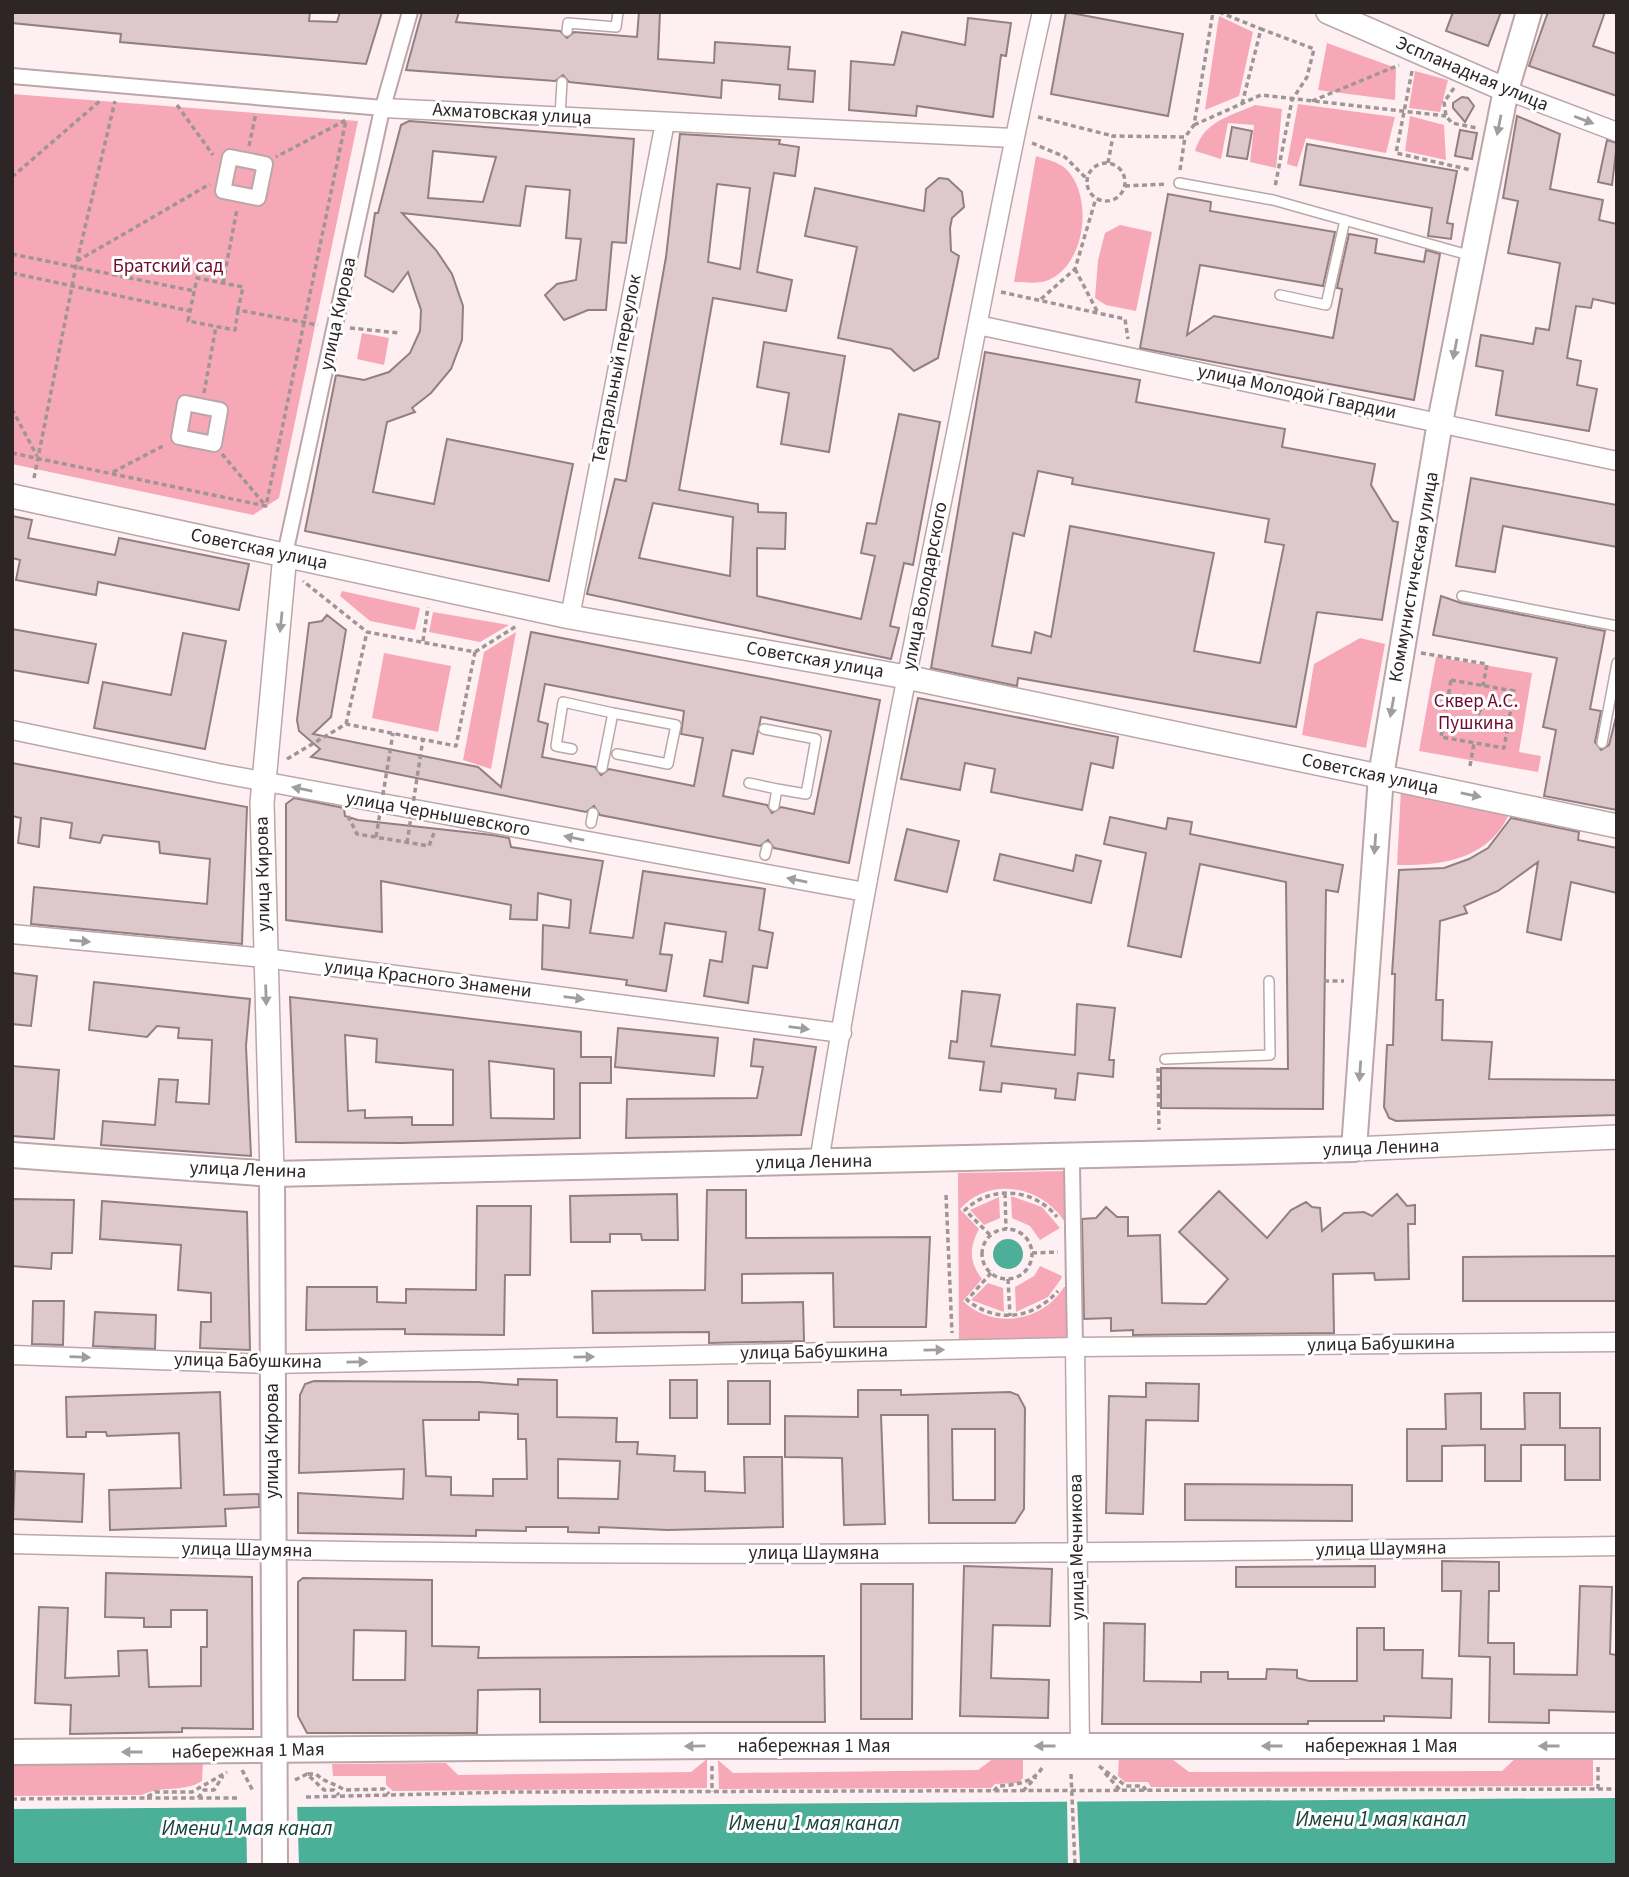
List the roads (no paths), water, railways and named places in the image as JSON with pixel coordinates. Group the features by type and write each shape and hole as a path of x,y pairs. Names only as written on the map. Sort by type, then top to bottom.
{"main road":[{"name":"Коммунистическая улица","path":"1354,1149 1381,776 1440,422 1506,90 1529,12"},
{"name":"улица Ленина","path":"12,1155 272,1174 1354,1149"},
{"name":"улица Кирова","path":"272,1174 275,1865"},
{"name":"набережная 1 Мая","path":"12,1752 712,1746 1087,1753 1617,1746"}],"street":[{"name":"улица Кирова","path":"272,1174 262,803 271,783 285,554 383,108 410,12"},
{"name":"улица Володарского","path":"819,1162 864,892 1013,138 1042,12"},
{"name":"Эспланадная улица","path":"1328,12 1506,90 1617,132"},
{"name":"Ахматовская улица","path":"12,76 383,108 1013,138"},
{"name":"Театральный переулок","path":"570,617 666,122"},
{"path":"230,157 265,164 258,198 240,194 223,191 230,157"},
{"name":"улица Молодой Гвардии","path":"978,325 1617,461"},
{"path":"185,403 220,410 214,444 179,437 185,403"},
{"name":"Советская улица","path":"12,496 570,617 906,677 1381,776 1589,813 1617,826"},
{"name":"улица Чернышевского","path":"12,730 271,783 864,892"},
{"name":"улица Красного Знамени","path":"12,934 265,958 842,1033"},
{"name":"улица Ленина","path":"1354,1149 1617,1137"},
{"path":"1072,1166 1075,1347"},
{"name":"улица Бабушкина","path":"12,1355 272,1364 1075,1347 1617,1342"},
{"name":"улица Мечникова","path":"1075,1347 1076,1554 1087,1753"},
{"name":"улица Шаумяна","path":"12,1544 273,1552 1076,1554 1617,1546"}],"lane":[{"path":"567,31 568,23 616,27 618,12"},
{"path":"560,116 562,82"},
{"path":"1179,183 1273,200 1473,256"},
{"path":"1280,295 1326,305 1345,220"},
{"path":"1462,596 1617,626"},
{"path":"1602,743 1617,663"},
{"path":"572,749 556,746 563,702 676,725 668,764 617,754"},
{"path":"602,768 613,713"},
{"path":"749,783 806,794 816,739 764,729"},
{"path":"774,806 777,789"},
{"path":"1165,1059 1269,1055 1269,981"}],"water":[{"path":"1008,1239 1018,1244 1023,1254 1018,1264 1008,1269 998,1264 993,1254 998,1244"},
{"name":"Имени 1 мая канал","path":"1617,1798 1617,1865 12,1865 12,1809"}],"park label":[{"name":"Братский сад","path":"168,266"},
{"name":"Сквер А.С. Пушкина","path":"1476,712"}]}
